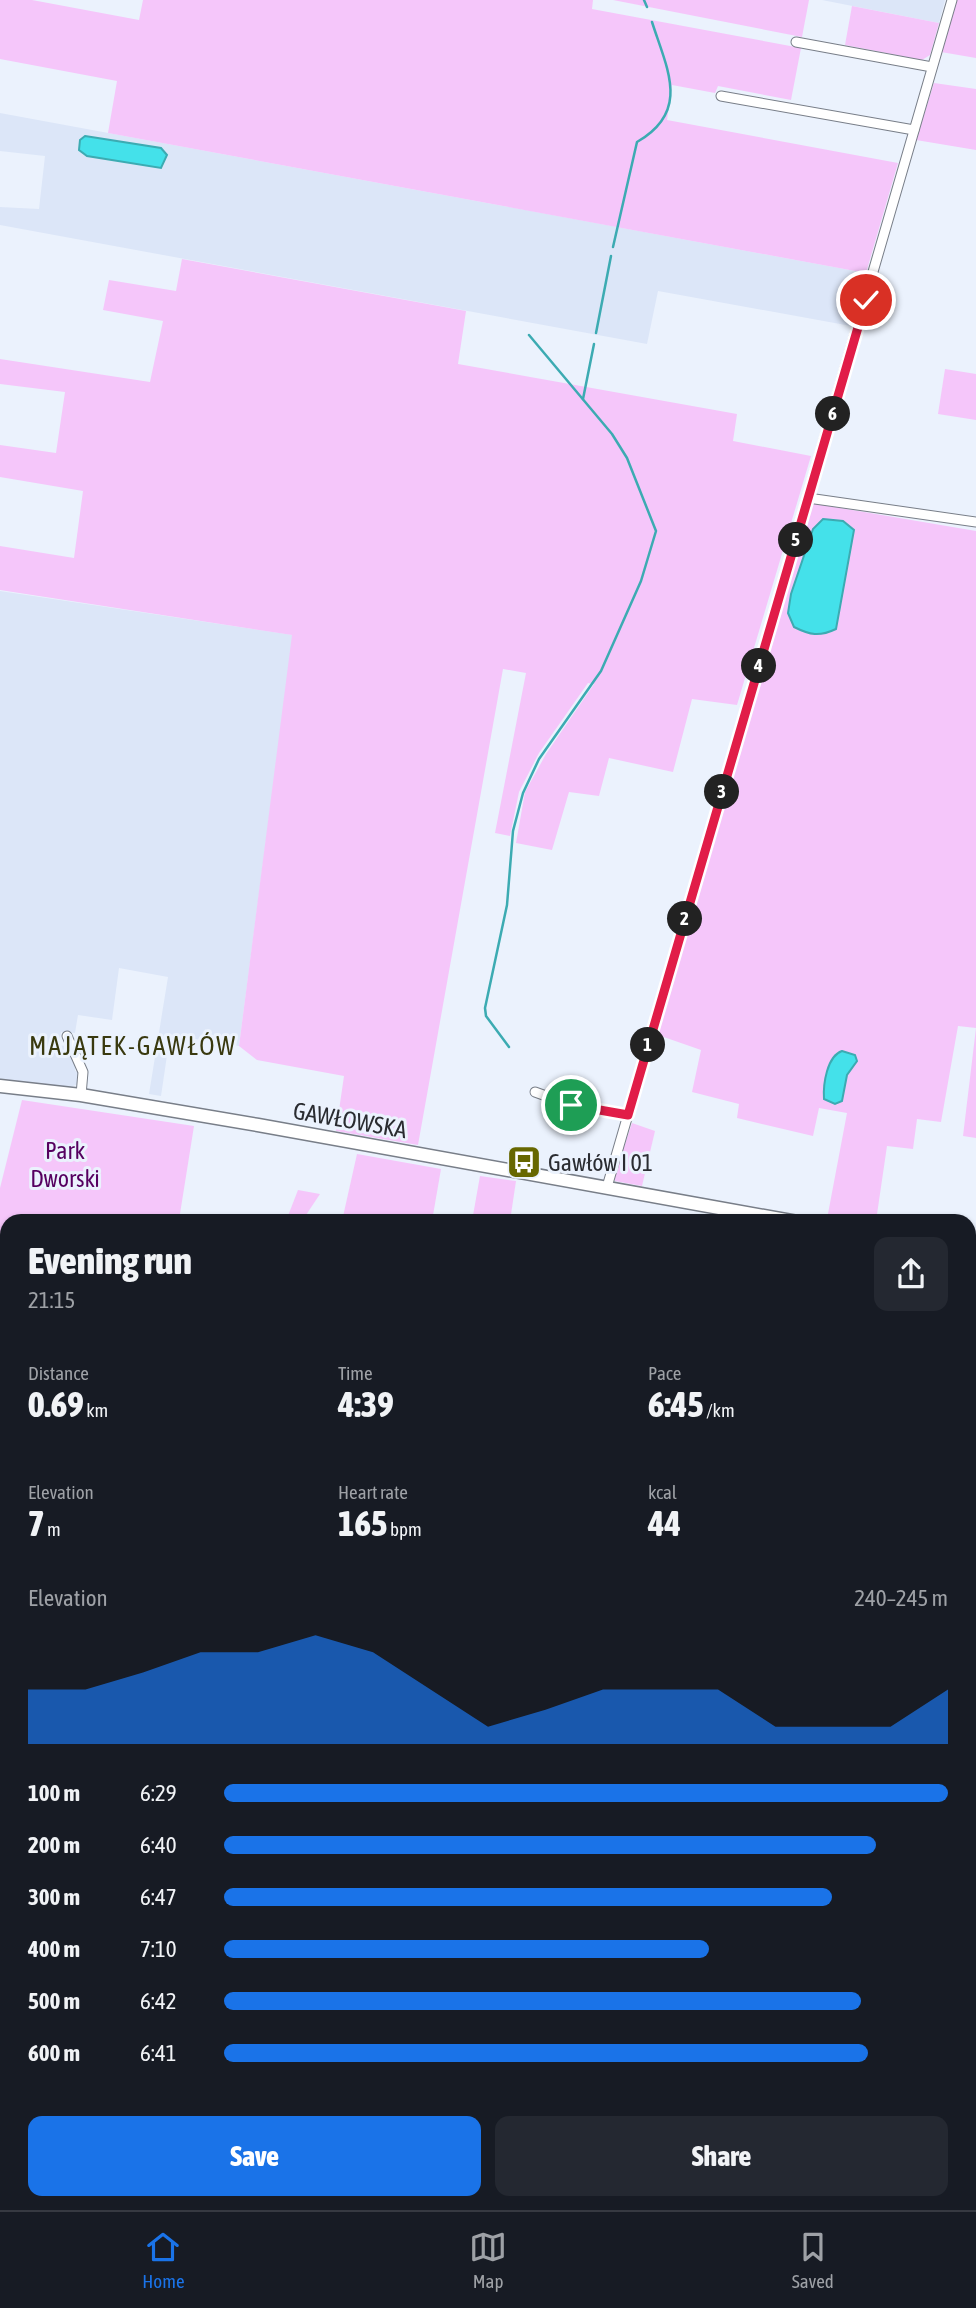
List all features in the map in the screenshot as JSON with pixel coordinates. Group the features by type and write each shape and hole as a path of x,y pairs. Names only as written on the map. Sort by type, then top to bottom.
{"street":[{"path":"607,1187 952,0"},
{"path":"796,42 932,67"},
{"path":"721,96 914,130"},
{"path":"808,498 976,523"},
{"path":"67,1036 83,1073 81,1096"},
{"name":"GAWŁOWSKA","path":"0,1086 81,1096 755,1214"},
{"path":"535,1092 571,1105 628,1115"}],"shaded area":[{"path":"822,0 945,0 939,23"},
{"path":"0,113 866,273 851,326 658,291 647,344 0,225 0,207 39,209 45,156 0,151"},
{"path":"0,591 293,635 239,1046 170,1035 161,1096 149,1094 168,977 119,968 112,1020 78,1015 75,1033 61,1032 59,1045 65,1046 75,1065 75,1071 79,1072 78,1084 68,1088 0,1080"}],"green space":[{"path":"0,0 32,0 139,20 143,0 593,0 592,9 801,48 791,100 718,86 715,93 672,85 667,120 898,163 866,273 108,133 117,81 0,59"},
{"path":"613,0 809,0 802,37"},
{"path":"957,0 976,0 976,58 941,52"},
{"path":"852,6 939,23 930,55 922,60 845,45"},
{"path":"934,83 976,89 976,150 916,140"},
{"path":"182,259 466,311 458,364 737,414 733,441 811,456 737,705 692,699 673,772 609,758 599,796 569,792 552,850 516,843 525,792 546,754 594,684 588,683 539,753 519,792 510,836 495,833 526,673 503,669 418,1145 336,1131 344,1076 257,1060 239,1046 292,635 0,590 0,546 74,558 83,491 0,477 0,445 56,453 65,392 0,384 0,359 150,382 163,321 103,310 109,280 176,291"},
{"path":"945,369 976,374 976,420 938,414"},
{"path":"811,503 976,531 976,1028 958,1026 941,1122 917,1119 913,1149 887,1146 877,1214 828,1214 847,1113 819,1108 813,1136 737,1118 739,1104 692,1092 701,1050 658,1035"},
{"path":"976,1028 976,1138 963,1136"},
{"name":"Park Dworski","path":"22,1100 194,1126 180,1214 0,1214 0,1188"},
{"path":"632,1123 655,1131 642,1186 615,1181"},
{"path":"357,1154 441,1169 433,1214 344,1214"},
{"path":"480,1176 516,1181 511,1214 473,1214"},
{"path":"298,1190 320,1194 307,1214 289,1214"}],"water":[{"path":"85,136 161,148 167,155 161,168 87,156 79,150 80,140"},
{"path":"823,519 843,521 854,530 836,629 815,634 794,627 788,613 791,594 813,529"},
{"path":"842,1051 855,1055 857,1061 847,1075 842,1101 835,1104 824,1099 824,1086 829,1064"}],"waterway":[{"path":"644,0 647,7"},
{"path":"613,247 637,142 654,130 664,117 669,103 668,72 652,22"},
{"path":"596,333 611,256"},
{"path":"509,1047 486,1016 485,1008 507,905 513,831 523,793 539,759 601,671 641,581 656,531 627,458 612,434 529,335"},
{"path":"583,399 594,344"}],"place":[{"name":"Gawłów I 01","path":"524,1162"}],"district":[{"name":"MAJĄTEK-GAWŁÓW","path":"133,1046"}],"route":[{"path":"571,1105 628,1115 866,300"}]}
